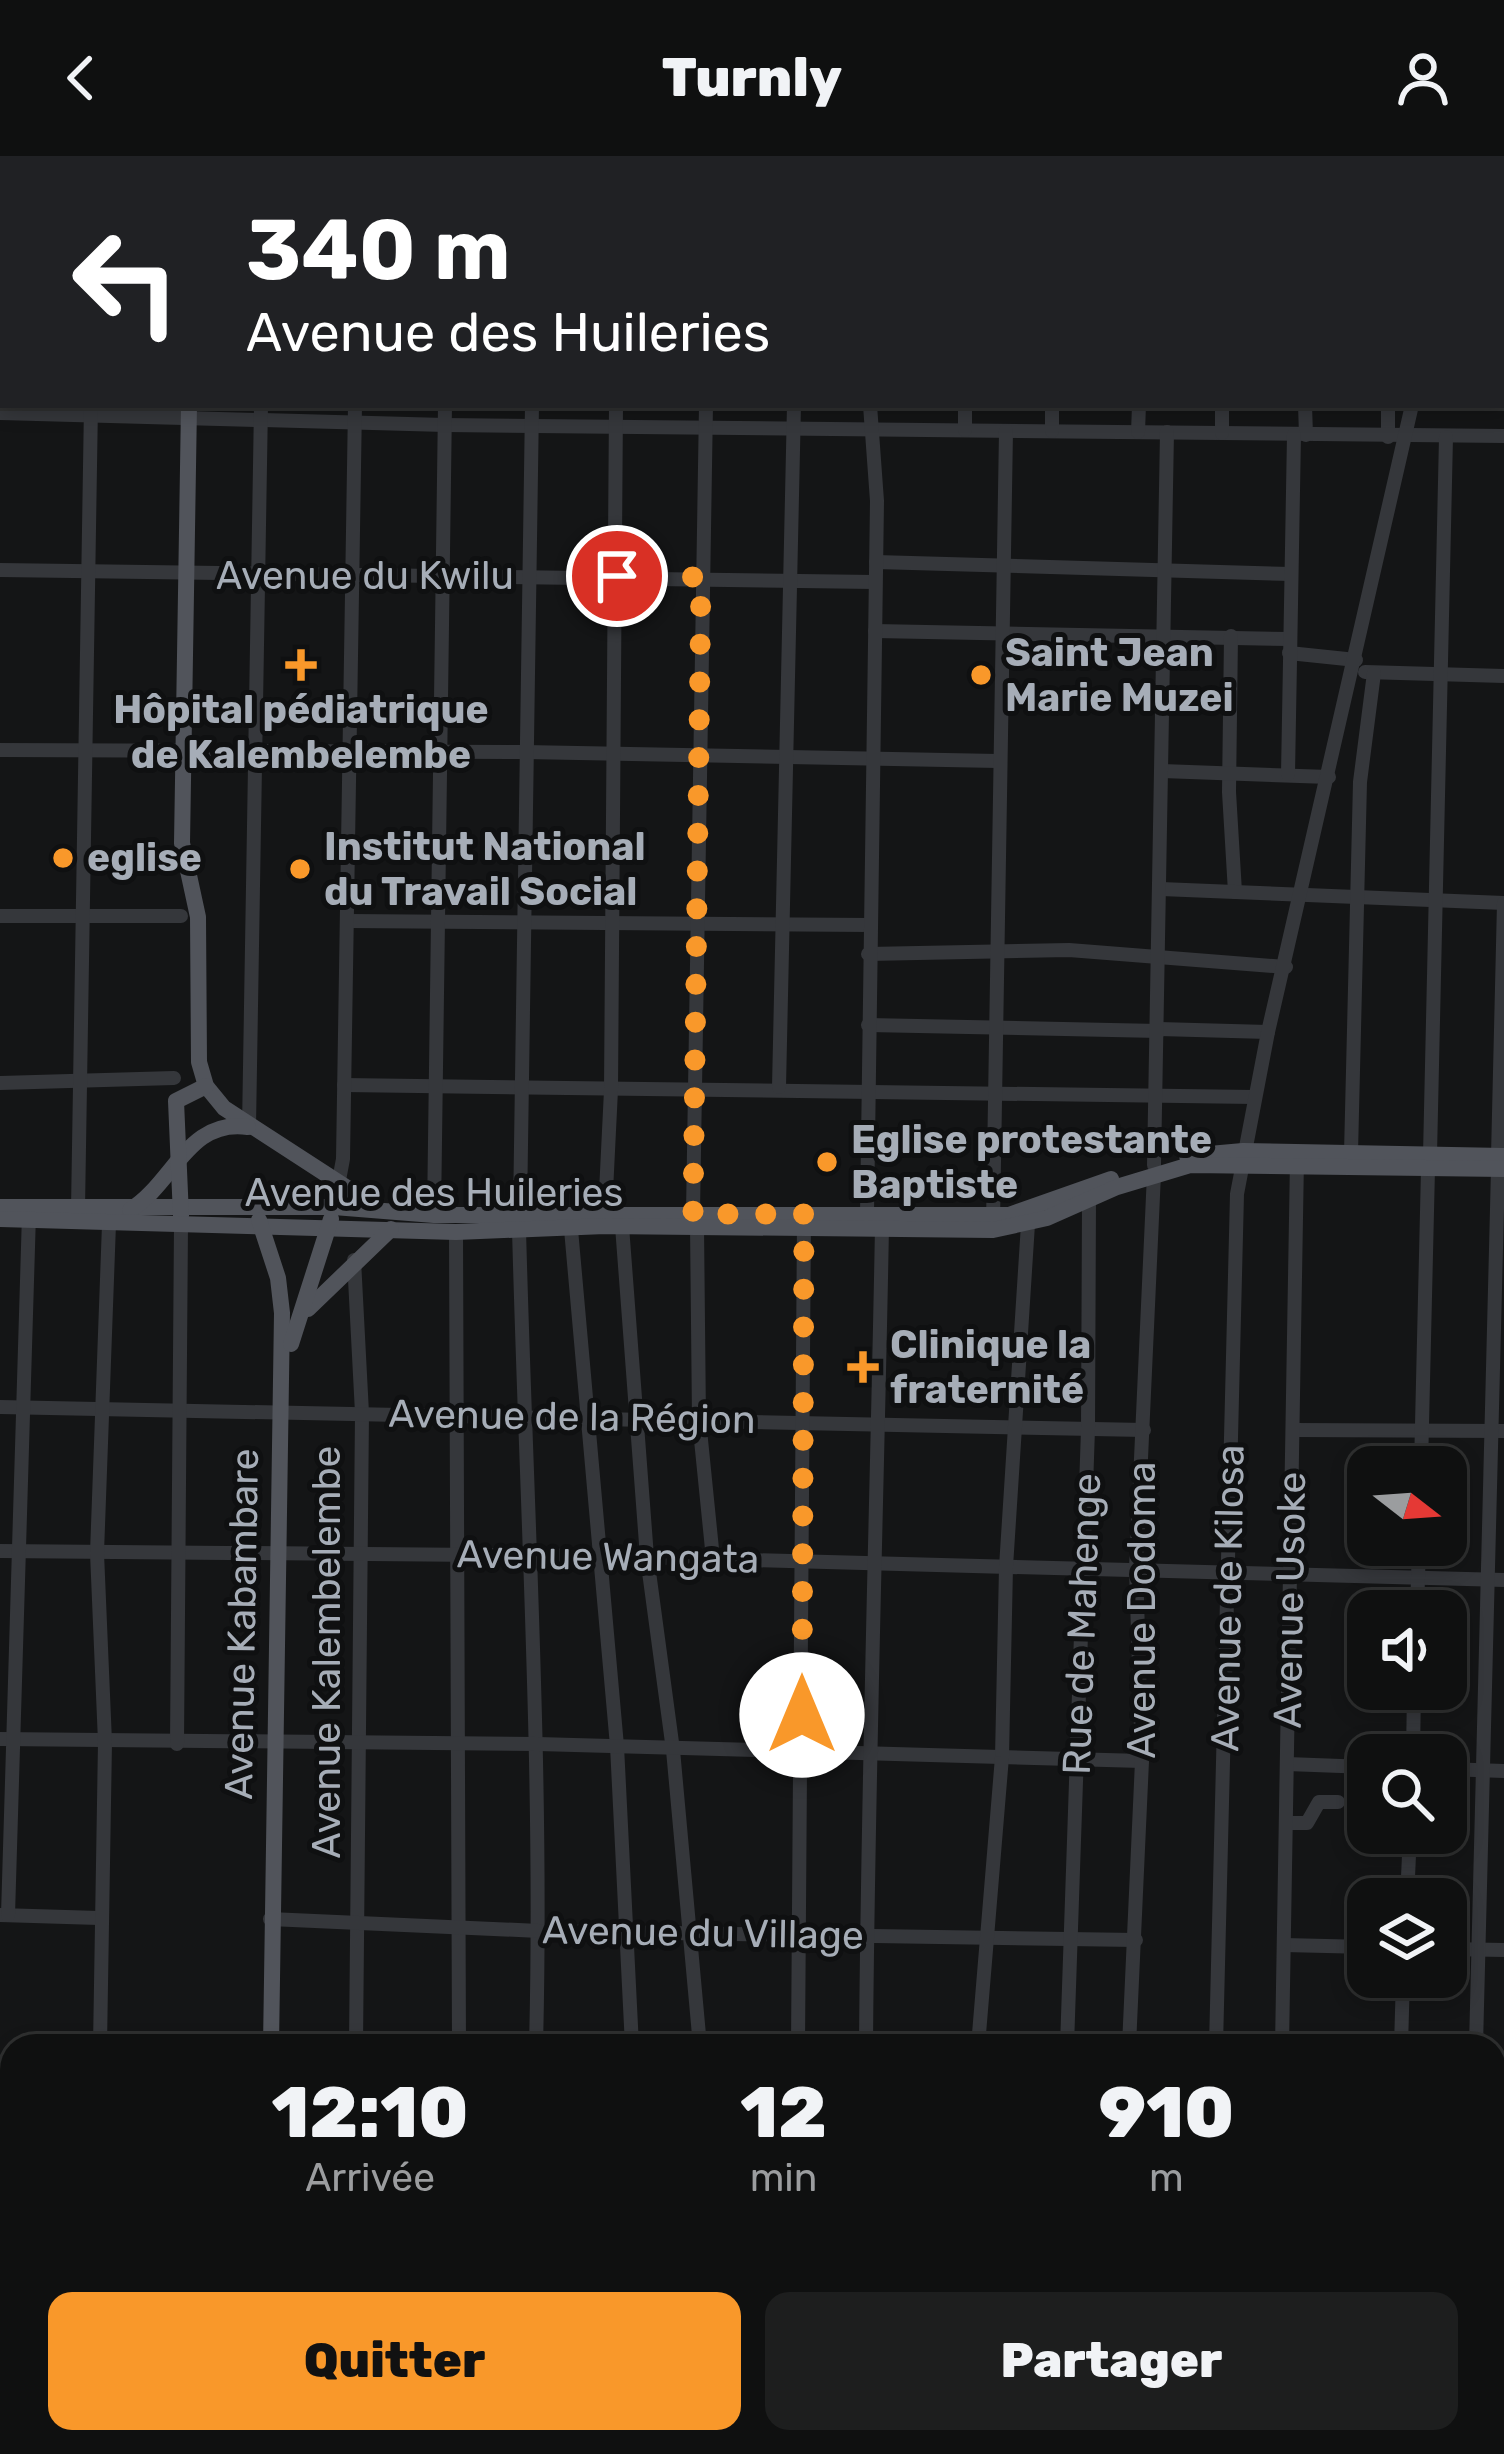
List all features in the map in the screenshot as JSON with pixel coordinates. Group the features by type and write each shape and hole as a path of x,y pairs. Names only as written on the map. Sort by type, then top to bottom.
{"main road":[{"path":"189,412 182,843 196,899 196,1041 206,1086 248,1127 382,1210"},
{"path":"181,1218 176,1101 206,1086"},
{"path":"130,1210 150,1198 190,1145 214,1128 248,1127"},
{"name":"Avenue des Huileries","path":"1297,1160 1351,1153 1429,1162"},
{"name":"Avenue des Huileries","path":"570,1219 622,1226 695,1220 804,1220 882,1227 993,1222 1154,1169 1242,1157 1501,1163"},
{"name":"Avenue des Huileries","path":"804,1220 867,1204 1028,1224 1154,1169"},
{"name":"Avenue des Huileries","path":"0,1207 109,1225 382,1210 519,1221 605,1212 695,1220"},
{"name":"Avenue des Huileries","path":"0,1219 78,1209 181,1218"},
{"path":"291,1344 331,1216"},
{"name":"Avenue des Huileries","path":"331,1216 391,1229 456,1232 519,1221"},
{"name":"Avenue Kabambare","path":"258,1217 278,1278 280,1371 271,2034"},
{"path":"303,1314 391,1229"}],"street":[{"path":"434,1215 446,408"},
{"path":"532,408 519,1221 526,1556 538,1744 536,2034"},
{"path":"605,1212 611,1090 616,408"},
{"path":"706,408 692,1087 699,1420 713,1559"},
{"path":"779,1087 794,408"},
{"path":"867,1204 877,501 870,408"},
{"path":"965,408 965,430"},
{"path":"1052,408 1052,431"},
{"path":"1138,432 1139,408"},
{"path":"1222,408 1222,433"},
{"path":"1288,774 1291,574 1304,408"},
{"path":"1388,408 1388,436"},
{"name":"Avenue de Kilosa","path":"1216,2034 1226,1571 1242,1157 1411,408"},
{"path":"78,1209 91,411"},
{"path":"0,412 355,413 445,425 1504,436"},
{"path":"248,1127 261,413"},
{"path":"331,1216 339,1183 344,1085 355,413"},
{"path":"993,1222 1006,430"},
{"name":"Avenue Dodoma","path":"1131,2034 1142,1761 1136,1568 1159,1030 1168,432"},
{"path":"1423,1446 1446,436"},
{"path":"875,562 1291,574"},
{"name":"Avenue du Kwilu","path":"0,570 187,577 353,573 874,582"},
{"path":"875,631 1231,636 1289,646 1374,673 1504,676"},
{"path":"1231,636 1235,892"},
{"path":"1351,1153 1360,782 1374,673"},
{"path":"0,750 442,751 998,761"},
{"path":"1162,771 1329,777"},
{"path":"1161,889 1504,903 1496,1580 1476,2034"},
{"path":"0,916 181,916"},
{"path":"348,921 694,920 870,925"},
{"path":"868,954 997,950 1158,954 1286,967"},
{"path":"868,1024 1268,1032"},
{"path":"0,1083 174,1078"},
{"path":"344,1085 521,1090 779,1087 1254,1097"},
{"name":"Avenue Usoke","path":"1282,2034 1297,1160"},
{"name":"Rue de Mahenge","path":"1067,2034 1088,1429 1089,1201"},
{"path":"29,1215 6,1739 4,1915 99,1918"},
{"path":"177,1744 181,1218"},
{"path":"570,1219 617,1746 632,2034"},
{"path":"798,2034 804,1220"},
{"path":"979,2034 1002,1757 1006,1567 1028,1224"},
{"path":"100,2034 105,1744 97,1553 109,1225"},
{"path":"622,1226 647,1558 673,1750 699,2034"},
{"path":"866,2034 866,1752 882,1424 882,1227"},
{"path":"456,1232 459,2034"},
{"name":"Avenue Kalembelembe","path":"354,1260 362,1413 356,2034"},
{"path":"280,1371 291,1344"},
{"name":"Avenue de la Région","path":"0,1407 1144,1430"},
{"path":"1294,1430 1499,1431"},
{"name":"Avenue Wangata","path":"0,1551 359,1551 1496,1580"},
{"path":"1418,1566 1418,1590"},
{"path":"6,1739 105,1744 538,1744 1142,1761"},
{"path":"1288,1764 1347,1765"},
{"path":"1467,1770 1504,1771"},
{"path":"1286,1823 1307,1823 1319,1802 1338,1802"},
{"name":"Avenue du Village","path":"270,1918 539,1930 1136,1940"},
{"path":"1283,1945 1347,1947"},
{"path":"1467,1950 1504,1950"},
{"path":"1401,2034 1402,1998"}],"place":[{"name":"Hôpital pédiatrique de Kalembelembe","path":"301,665"},
{"name":"Saint Jean Marie Muzei","path":"981,675"},
{"name":"eglise","path":"63,858"},
{"name":"Institut National du Travail Social","path":"300,869"},
{"name":"Eglise protestante Baptiste","path":"827,1162"},
{"name":"Clinique la fraternité","path":"863,1367"}],"route":[{"path":"617,576 701,577 693,1214 804,1214 802,1715"}]}
